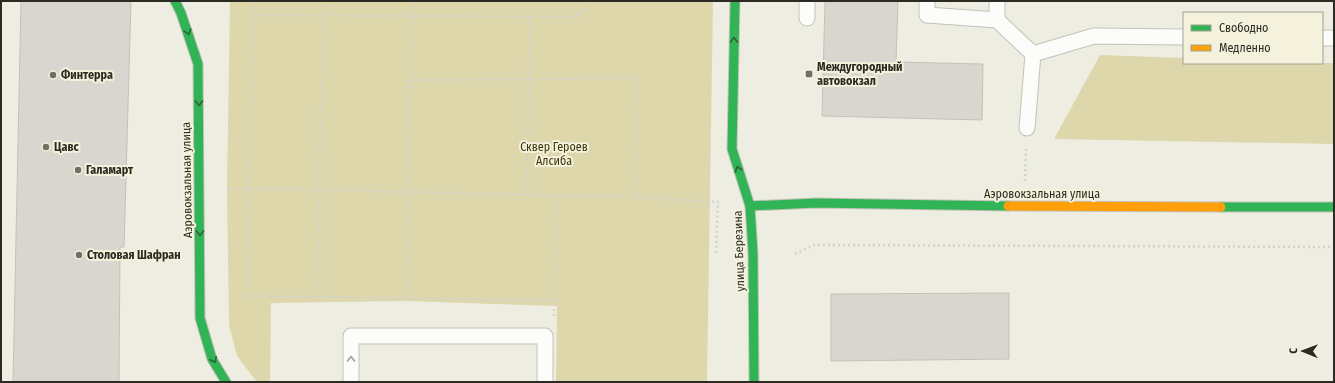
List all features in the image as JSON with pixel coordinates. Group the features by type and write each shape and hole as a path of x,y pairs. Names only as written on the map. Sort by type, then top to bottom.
{"street":[{"name":"Аэровокзальная улица","path":"175,1 181,12 198,64 200,318 212,359 226,382"},
{"name":"улица Березина","path":"735,1 732,149 750,206 753,253 754,382"},
{"name":"Аэровокзальная улица","path":"750,206 816,203 1025,206 1334,207"}],"lane":[{"path":"807,1 807,18"},
{"path":"927,1 927,15 997,20 1033,54"},
{"path":"997,1 997,20"},
{"path":"1033,54 1094,36 1183,37"},
{"path":"1323,38 1334,38"},
{"path":"1027,128 1033,54"},
{"path":"351,382 351,336 545,336 545,382"}],"path":[{"path":"252,1 248,190 248,296 554,301"},
{"path":"320,297 319,189 324,1"},
{"path":"406,298 406,192 412,1"},
{"path":"252,15 574,17 595,1"},
{"path":"528,195 530,17"},
{"path":"410,80 636,78 635,197"},
{"path":"1025,206 1027,128"},
{"path":"227,189 319,189 635,197 718,202 716,253"},
{"path":"553,323 556,196"},
{"path":"795,254 814,245 1334,247"}],"green space":[{"name":"Сквер Героев Алсиба","path":"230,1 713,1 707,382 556,382 557,306 406,301 271,303 270,382 257,382 237,356 229,325 227,189"},
{"path":"1100,55 1183,58 1183,64 1334,63 1334,144 1054,139"}],"building":[{"path":"21,1 131,1 124,247 120,247 119,382 13,382"},
{"path":"825,1 898,1 896,62 983,64 982,120 822,116"},
{"path":"1009,293 1009,359 831,361 831,294"}],"traffic: fast":[{"path":"175,1 181,13 198,64 200,318 212,359 226,382"},
{"path":"735,1 732,149 750,206 753,253 754,382"},
{"path":"750,206 816,203 1008,206"},
{"path":"1221,207 1334,207"}],"traffic: slow":[{"path":"1008,206 1221,207"}],"place":[{"name":"Междугородный автовокзал","path":"809,74"},
{"name":"Финтерра","path":"53,75"},
{"name":"Цавс","path":"46,147"},
{"name":"Галамарт","path":"78,170"},
{"name":"Столовая Шафран","path":"79,255"}]}
